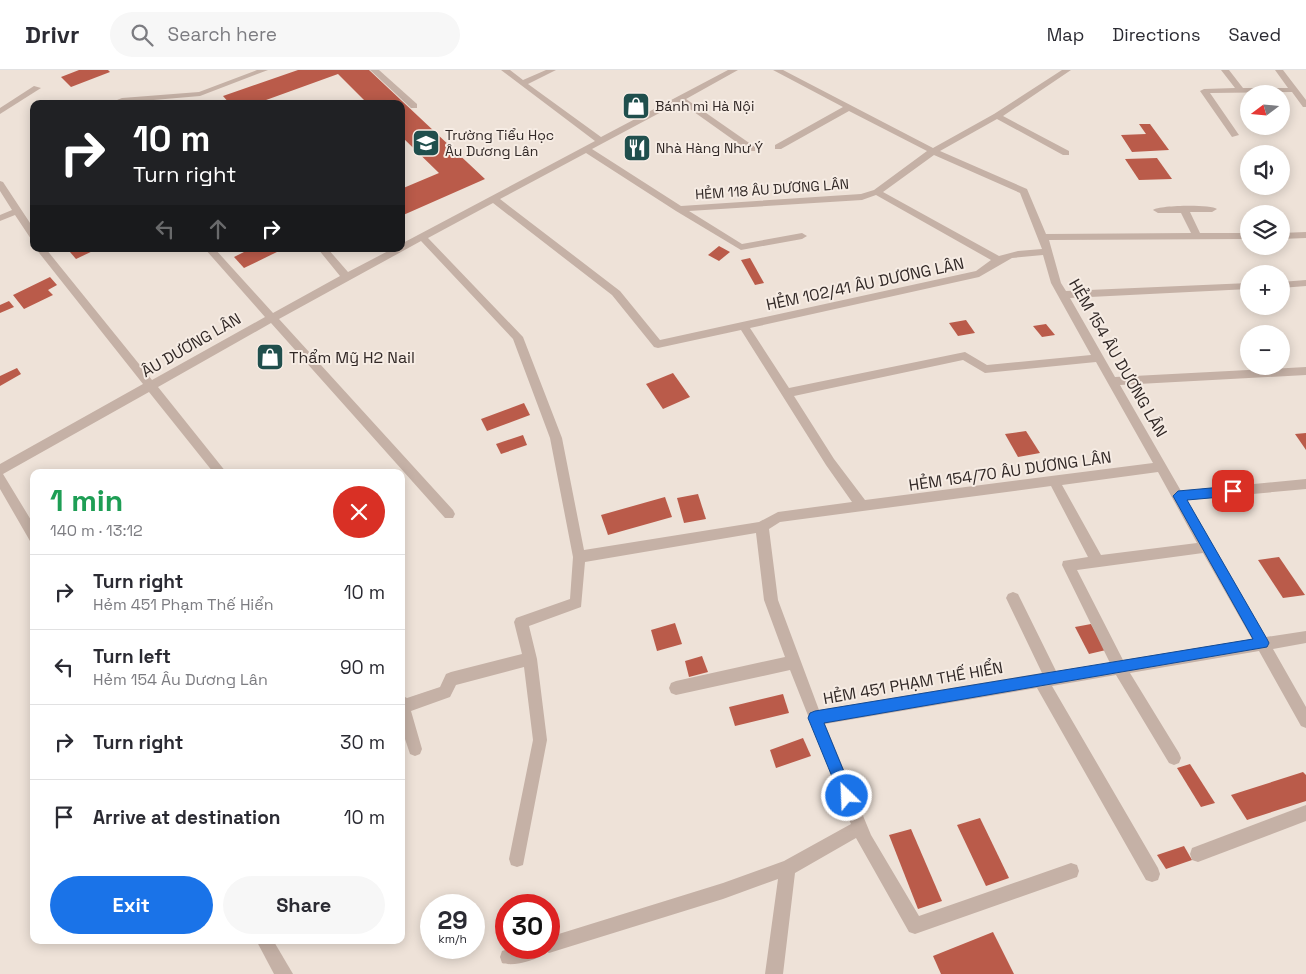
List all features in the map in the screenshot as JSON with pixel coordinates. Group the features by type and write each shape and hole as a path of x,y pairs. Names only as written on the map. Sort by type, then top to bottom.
{"street":[{"path":"122,100 200,94 264,70"},
{"path":"374,70 414,106"},
{"path":"505,70 601,141"},
{"path":"523,83 552,70"},
{"name":"ÂU DƯƠNG LÂN","path":"405,246 734,70"},
{"name":"HẺM 154 ÂU DƯƠNG LÂN","path":"777,70 933,151 1024,191 1044,238 1056,283 1306,721"},
{"name":"HẺM 118 ÂU DƯƠNG LÂN","path":"586,149 679,209 862,197 877,192 933,151 997,116 1067,70"},
{"path":"1225,70 1240,89"},
{"path":"1279,70 1306,105"},
{"path":"0,112 37,88"},
{"path":"1235,135 1204,91 1240,90"},
{"path":"200,94 205,100"},
{"path":"680,99 752,149"},
{"path":"778,147 848,108"},
{"path":"997,116 1066,153"},
{"path":"0,184 30,230"},
{"path":"877,192 997,259"},
{"name":"HẺM 102/41 ÂU DƯƠNG LÂN","path":"493,198 616,293 658,344 978,274 997,259 1016,254 1048,252"},
{"path":"1158,210 1212,208"},
{"path":"679,209 741,247 802,236"},
{"path":"1184,209 1197,236"},
{"path":"0,218 18,211"},
{"path":"1290,236 1306,235"},
{"path":"1044,238 1240,236"},
{"path":"422,237 518,337 556,438 579,557 576,603 521,622 530,659 540,740 517,859"},
{"path":"44,252 218,469"},
{"path":"213,252 449,514"},
{"path":"325,252 346,277"},
{"name":"ÂU DƯƠNG LÂN","path":"0,470 151,387 272,317 393,252"},
{"path":"1290,284 1306,283"},
{"path":"1063,295 1240,286"},
{"path":"744,326 830,462 863,507"},
{"path":"788,393 965,356 985,369 1100,358"},
{"path":"1112,381 1306,371"},
{"name":"HẺM 154/70 ÂU DƯƠNG LÂN","path":"579,557 762,527 778,517 1162,467"},
{"path":"0,478 30,530"},
{"path":"1054,481 1097,561"},
{"path":"1178,496 1306,484"},
{"path":"762,527 771,600 815,718"},
{"path":"1174,758 1119,667 1068,565 1208,547"},
{"path":"1013,598 1046,678 1152,874"},
{"name":"HẺM 451 PHẠM THẾ HIỂN","path":"1071,871 915,926 864,839 815,718 1046,678 1306,637"},
{"path":"405,703 445,692 452,679 530,659"},
{"path":"676,688 794,662"},
{"path":"405,712 415,749"},
{"path":"1198,854 1306,813"},
{"path":"560,941 788,868 860,826"},
{"path":"774,974 788,868"},
{"path":"266,944 284,974"}],"building":[{"path":"79,70 108,70 110,72 71,87 61,77"},
{"name":"Trường Tiểu Học Âu Dương Lân","path":"298,70 369,70 401,100 364,100 338,74 266,100 226,100 223,96"},
{"name":"Trường Tiểu Học Âu Dương Lân","path":"405,104 485,179 405,214 405,187 439,173 405,140"},
{"path":"1139,124 1150,124 1169,150 1132,152 1121,135 1146,134"},
{"path":"1157,158 1172,179 1139,180 1125,159"},
{"path":"719,246 730,252 719,261 708,255"},
{"path":"70,252 91,252 76,259"},
{"path":"244,252 277,252 244,268 234,257"},
{"path":"750,258 764,283 755,285 741,260"},
{"path":"50,277 57,285 48,290 53,295 24,309 13,295"},
{"path":"9,301 14,307 0,313 0,305"},
{"path":"966,320 975,333 958,336 949,323"},
{"path":"1046,324 1055,335 1042,337 1033,326"},
{"path":"17,368 21,374 0,386 0,376"},
{"path":"673,373 690,397 663,409 646,384"},
{"path":"524,403 530,415 487,431 481,419"},
{"path":"1026,431 1040,453 1018,457 1005,434"},
{"path":"1306,433 1306,450 1295,434"},
{"path":"523,435 527,445 501,454 496,444"},
{"path":"698,494 706,519 684,523 677,498"},
{"path":"665,497 672,517 608,535 601,515"},
{"path":"1279,557 1305,595 1283,598 1258,560"},
{"path":"675,623 682,644 657,651 651,630"},
{"path":"1091,624 1106,650 1089,654 1075,627"},
{"path":"702,656 708,672 689,677 685,661"},
{"path":"783,694 789,713 735,726 729,707"},
{"path":"803,738 811,756 776,768 770,750"},
{"path":"1190,764 1215,803 1201,807 1177,768"},
{"path":"1303,772 1306,775 1306,801 1247,820 1231,795"},
{"path":"980,818 1009,878 986,886 957,825"},
{"path":"911,829 942,901 918,909 889,835"},
{"path":"1184,846 1192,860 1166,869 1157,855"},
{"path":"993,932 1014,974 941,974 933,956"}],"place":[{"name":"Bánh mì Hà Nội","path":"636,106"},
{"name":"Trường Tiểu Học Âu Dương Lân","path":"426,143"},
{"name":"Nhà Hàng Như Ý","path":"637,148"},
{"name":"Thẩm Mỹ H2 Nail","path":"270,357"}],"route":[{"path":"847,796 815,718 1262,643 1178,496 1233,491"}]}
